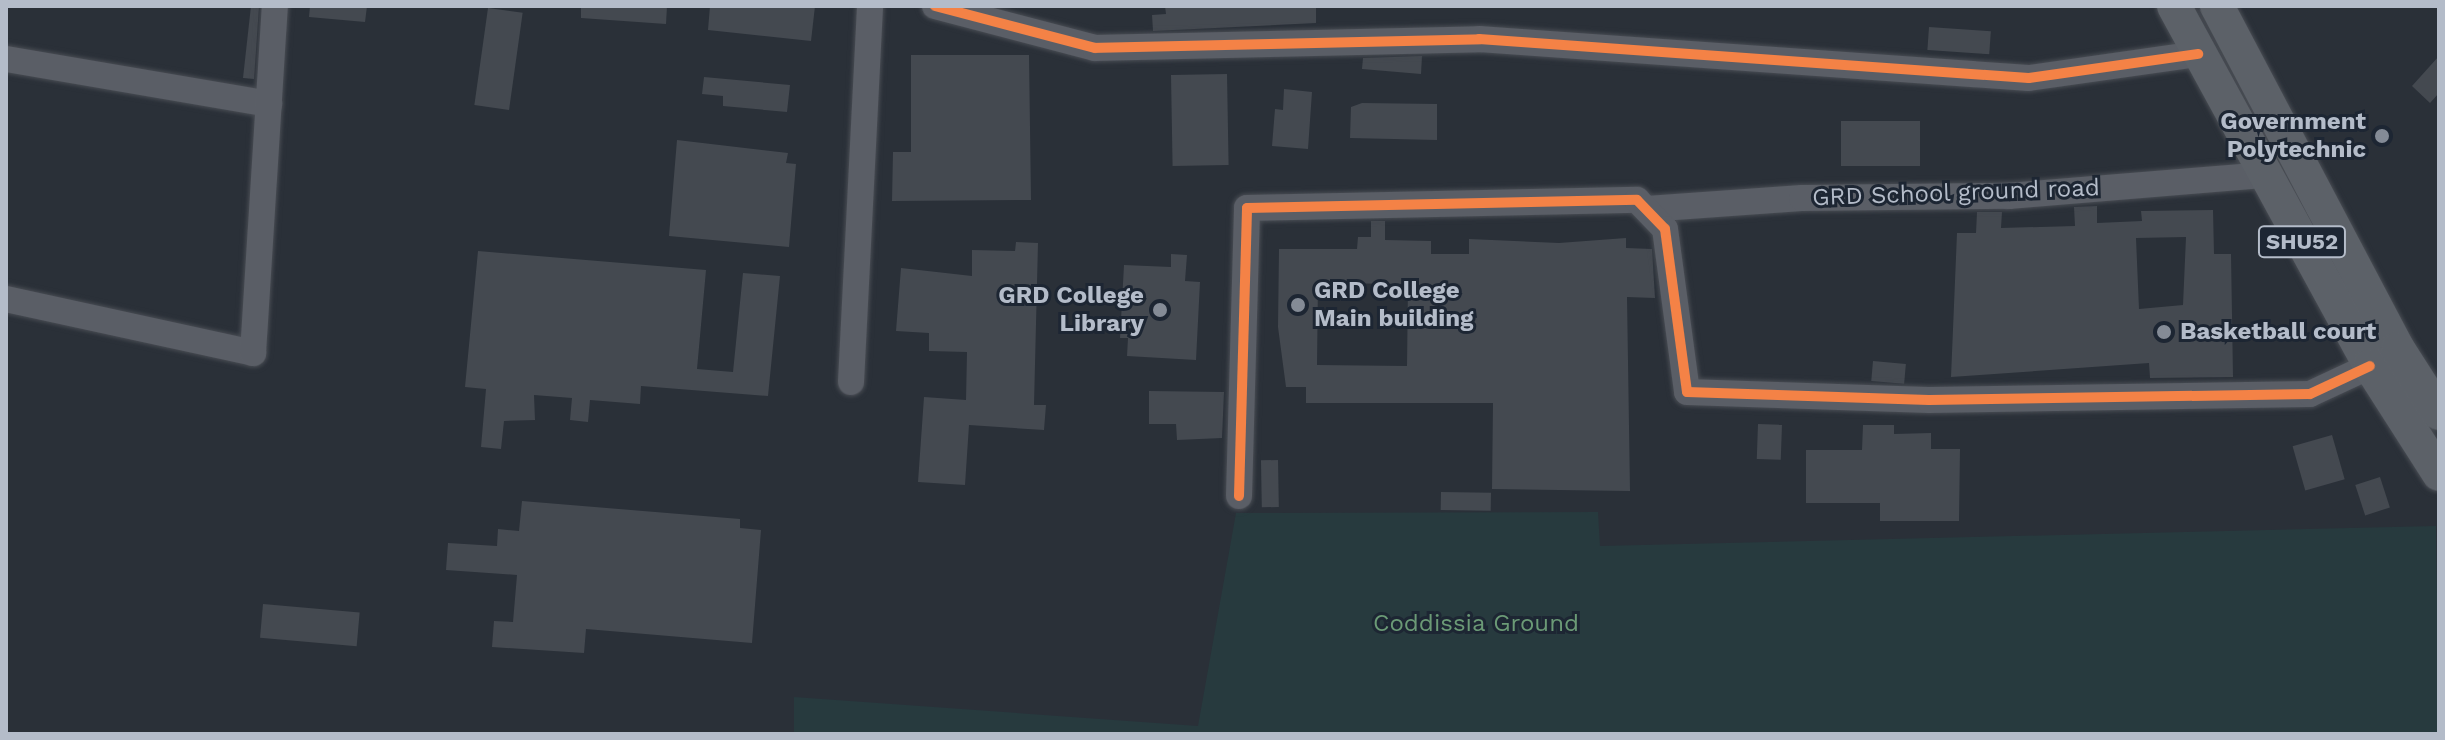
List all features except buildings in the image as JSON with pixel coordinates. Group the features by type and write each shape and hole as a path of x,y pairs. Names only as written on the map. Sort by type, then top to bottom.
{"main road":[{"name":"SHU52","path":"2174,6 2370,366 2439,474"},
{"name":"SHU52","path":"2217,6 2398,349 2439,413"}],"street":[{"path":"6,299 253,353 275,6"},
{"path":"851,382 870,6"},
{"path":"935,6 1095,48 1479,39 2029,78 2198,54"},
{"path":"6,59 269,104"},
{"name":"GRD School ground road","path":"1239,496 1247,208 1637,200 1647,209 1802,198 2009,196 2265,175"},
{"path":"1647,209 1665,229 1687,392 1913,400 2310,394 2370,366"}],"green space":[{"name":"Coddissia Ground","path":"1598,512 1600,546 2436,526 2439,734 794,734 794,697 1198,726 1236,513"}],"cycle path":[{"path":"935,6 1095,48 1479,39 2029,78 2198,54"},
{"path":"1239,496 1247,208 1637,200 1665,229 1687,392 1929,400 2310,394 2370,366"}],"place":[{"name":"Government Polytechnic","path":"2382,136"},
{"name":"GRD College Main building","path":"1298,305"},
{"name":"GRD College Library","path":"1160,310"},
{"name":"Basketball court","path":"2164,332"}]}
